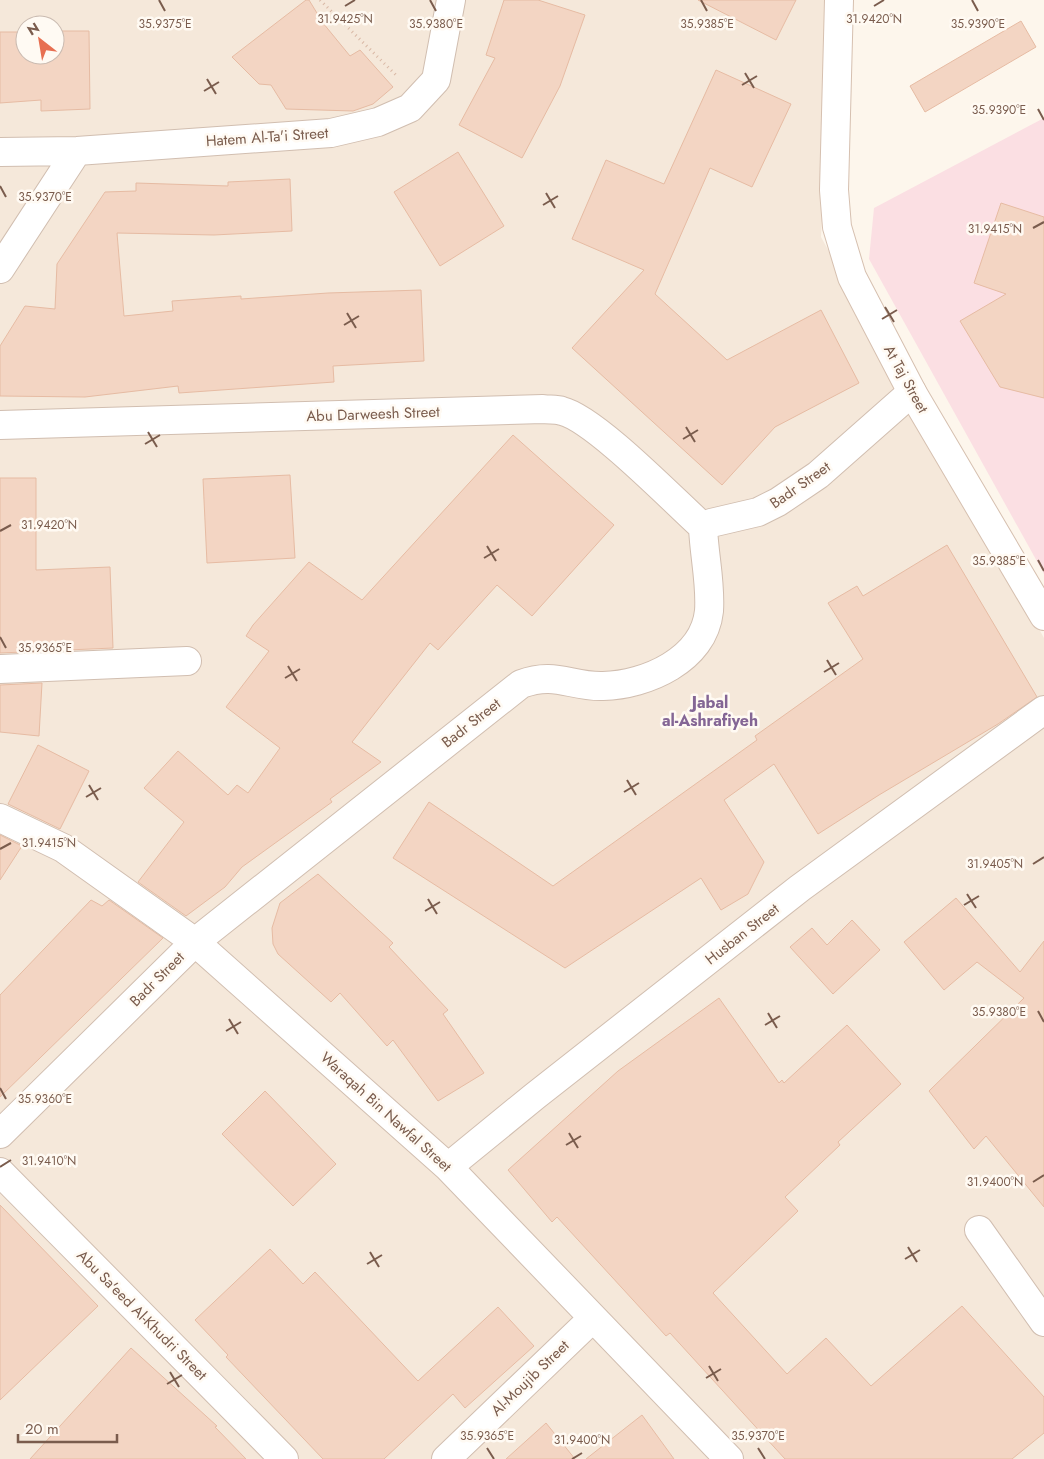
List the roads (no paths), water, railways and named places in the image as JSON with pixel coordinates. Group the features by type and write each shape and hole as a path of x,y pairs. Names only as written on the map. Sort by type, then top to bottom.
{"street":[{"name":"Hatem Al-Ta'i Street","path":"0,152 77,151 331,133 378,122 410,108 436,80 451,0"},
{"name":"At Taj Street","path":"839,0 834,190 837,227 852,277 912,392 1044,616"},
{"path":"0,269 77,151"},
{"name":"Badr Street","path":"0,1134 195,942 521,684 536,678 552,677 602,686 632,683 664,670 681,659 692,650 700,638 709,613 709,584 703,527 711,523 758,512 778,502 818,475 912,392"},
{"name":"Abu Darweesh Street","path":"0,425 543,409 562,411 583,421 609,442 703,527"},
{"path":"0,669 187,661"},
{"name":"Husban Street","path":"448,1167 535,1096 800,888 1044,710"},
{"name":"Waraqah Bin Nawfal Street","path":"0,818 64,848 195,942 448,1167 729,1459"},
{"name":"Abu Sa'eed Al-Khudri Street","path":"0,1172 284,1459"},
{"path":"979,1230 1044,1322"},
{"name":"Al-Moujib Street","path":"446,1459 593,1318"}],"district":[{"name":"Jabal al-Ashrafiyeh","path":"710,711"}]}
